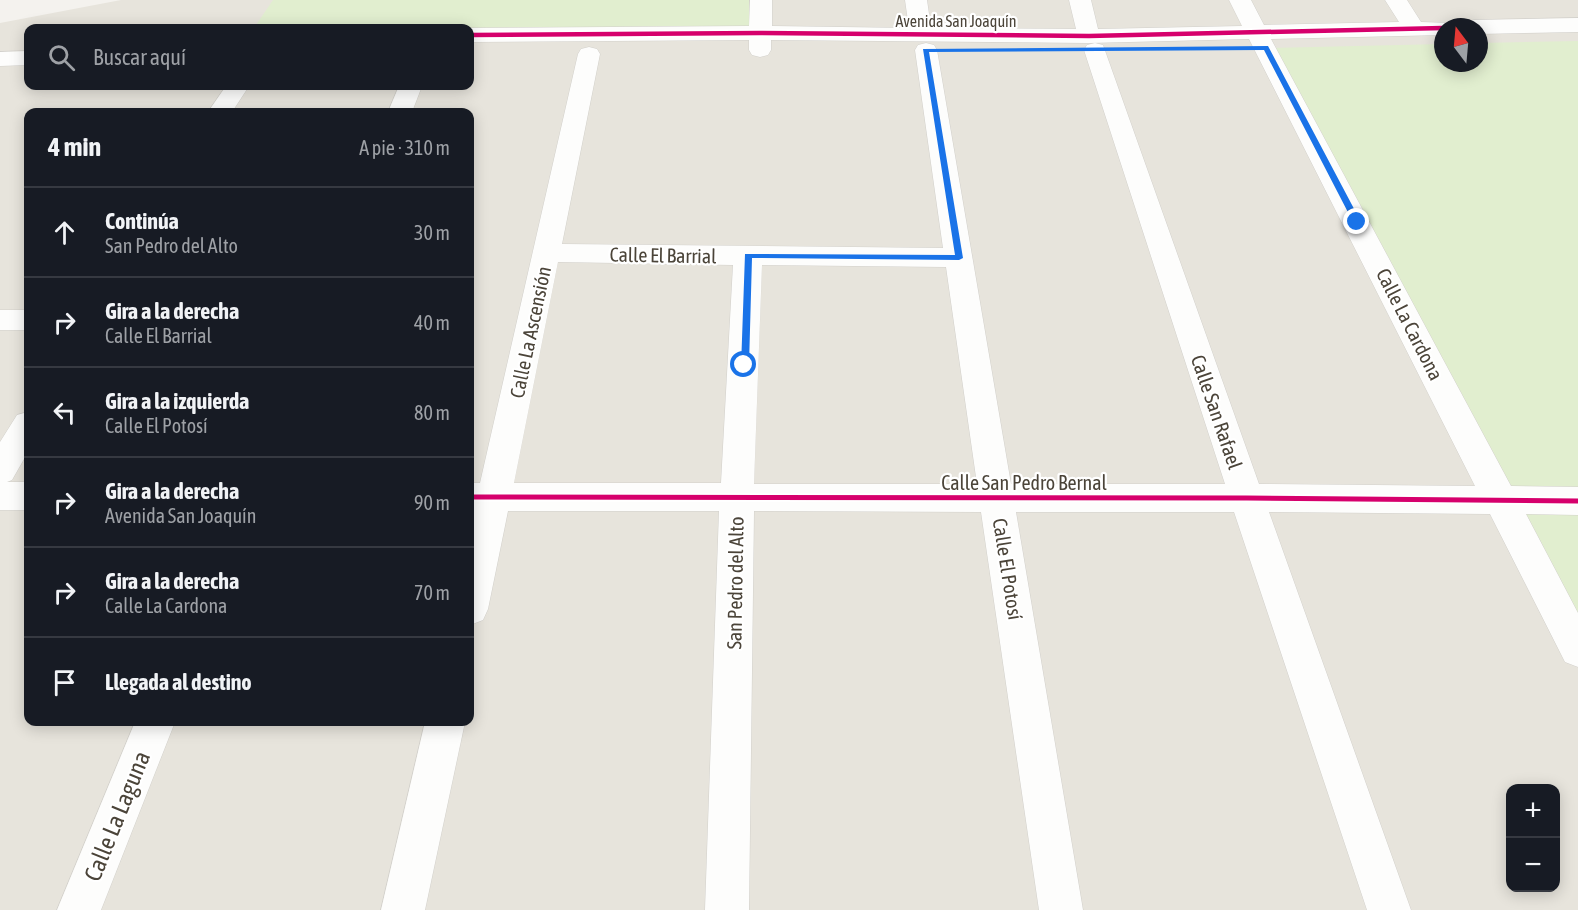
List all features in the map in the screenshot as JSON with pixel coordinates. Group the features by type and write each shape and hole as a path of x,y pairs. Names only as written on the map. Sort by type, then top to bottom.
{"street":[{"path":"760,41 761,0"},
{"name":"Calle El Potosí","path":"916,0 998,499 1061,910"},
{"name":"Calle San Rafael","path":"1080,0 1151,221 1389,910"},
{"name":"Calle La Cardona","path":"1240,0 1503,501 1578,650"},
{"path":"1396,0 1414,28"},
{"path":"1488,25 1574,16"},
{"name":"Avenida San Joaquín","path":"1262,40 1434,28"},
{"name":"Avenida San Joaquín","path":"474,35 760,41 1092,43 1262,40 1434,44"},
{"name":"Avenida San Joaquín","path":"474,55 589,54 760,41"},
{"path":"1488,43 1578,41"},
{"name":"Calle La Ascensión","path":"474,572 482,497 547,253 589,54"},
{"path":"0,59 24,58"},
{"path":"223,108 234,90"},
{"path":"402,108 409,90"},
{"name":"Calle El Barrial","path":"547,253 959,258"},
{"name":"San Pedro del Alto","path":"727,910 737,497 748,255"},
{"path":"0,320 24,320"},
{"path":"0,471 24,431"},
{"path":"0,496 24,496"},
{"name":"Calle San Pedro Bernal","path":"482,497 1578,501"},
{"name":"Calle La Laguna","path":"79,910 153,726"},
{"path":"403,910 444,726"}],"shaded area":[{"path":"121,0 1578,0 1578,910 0,910 0,23"}],"green space":[{"path":"273,0 761,0 760,33 474,35 474,24 257,24"},
{"path":"1578,41 1578,650 1266,48 1434,44 1434,72 1488,72 1488,43"}],"cycle path":[{"path":"474,35 760,33 1089,36 1434,28"},
{"path":"474,497 1247,498 1578,501"}],"route":[{"path":"744,365 748,255 959,258 926,50 1266,48 1357,222"}]}
